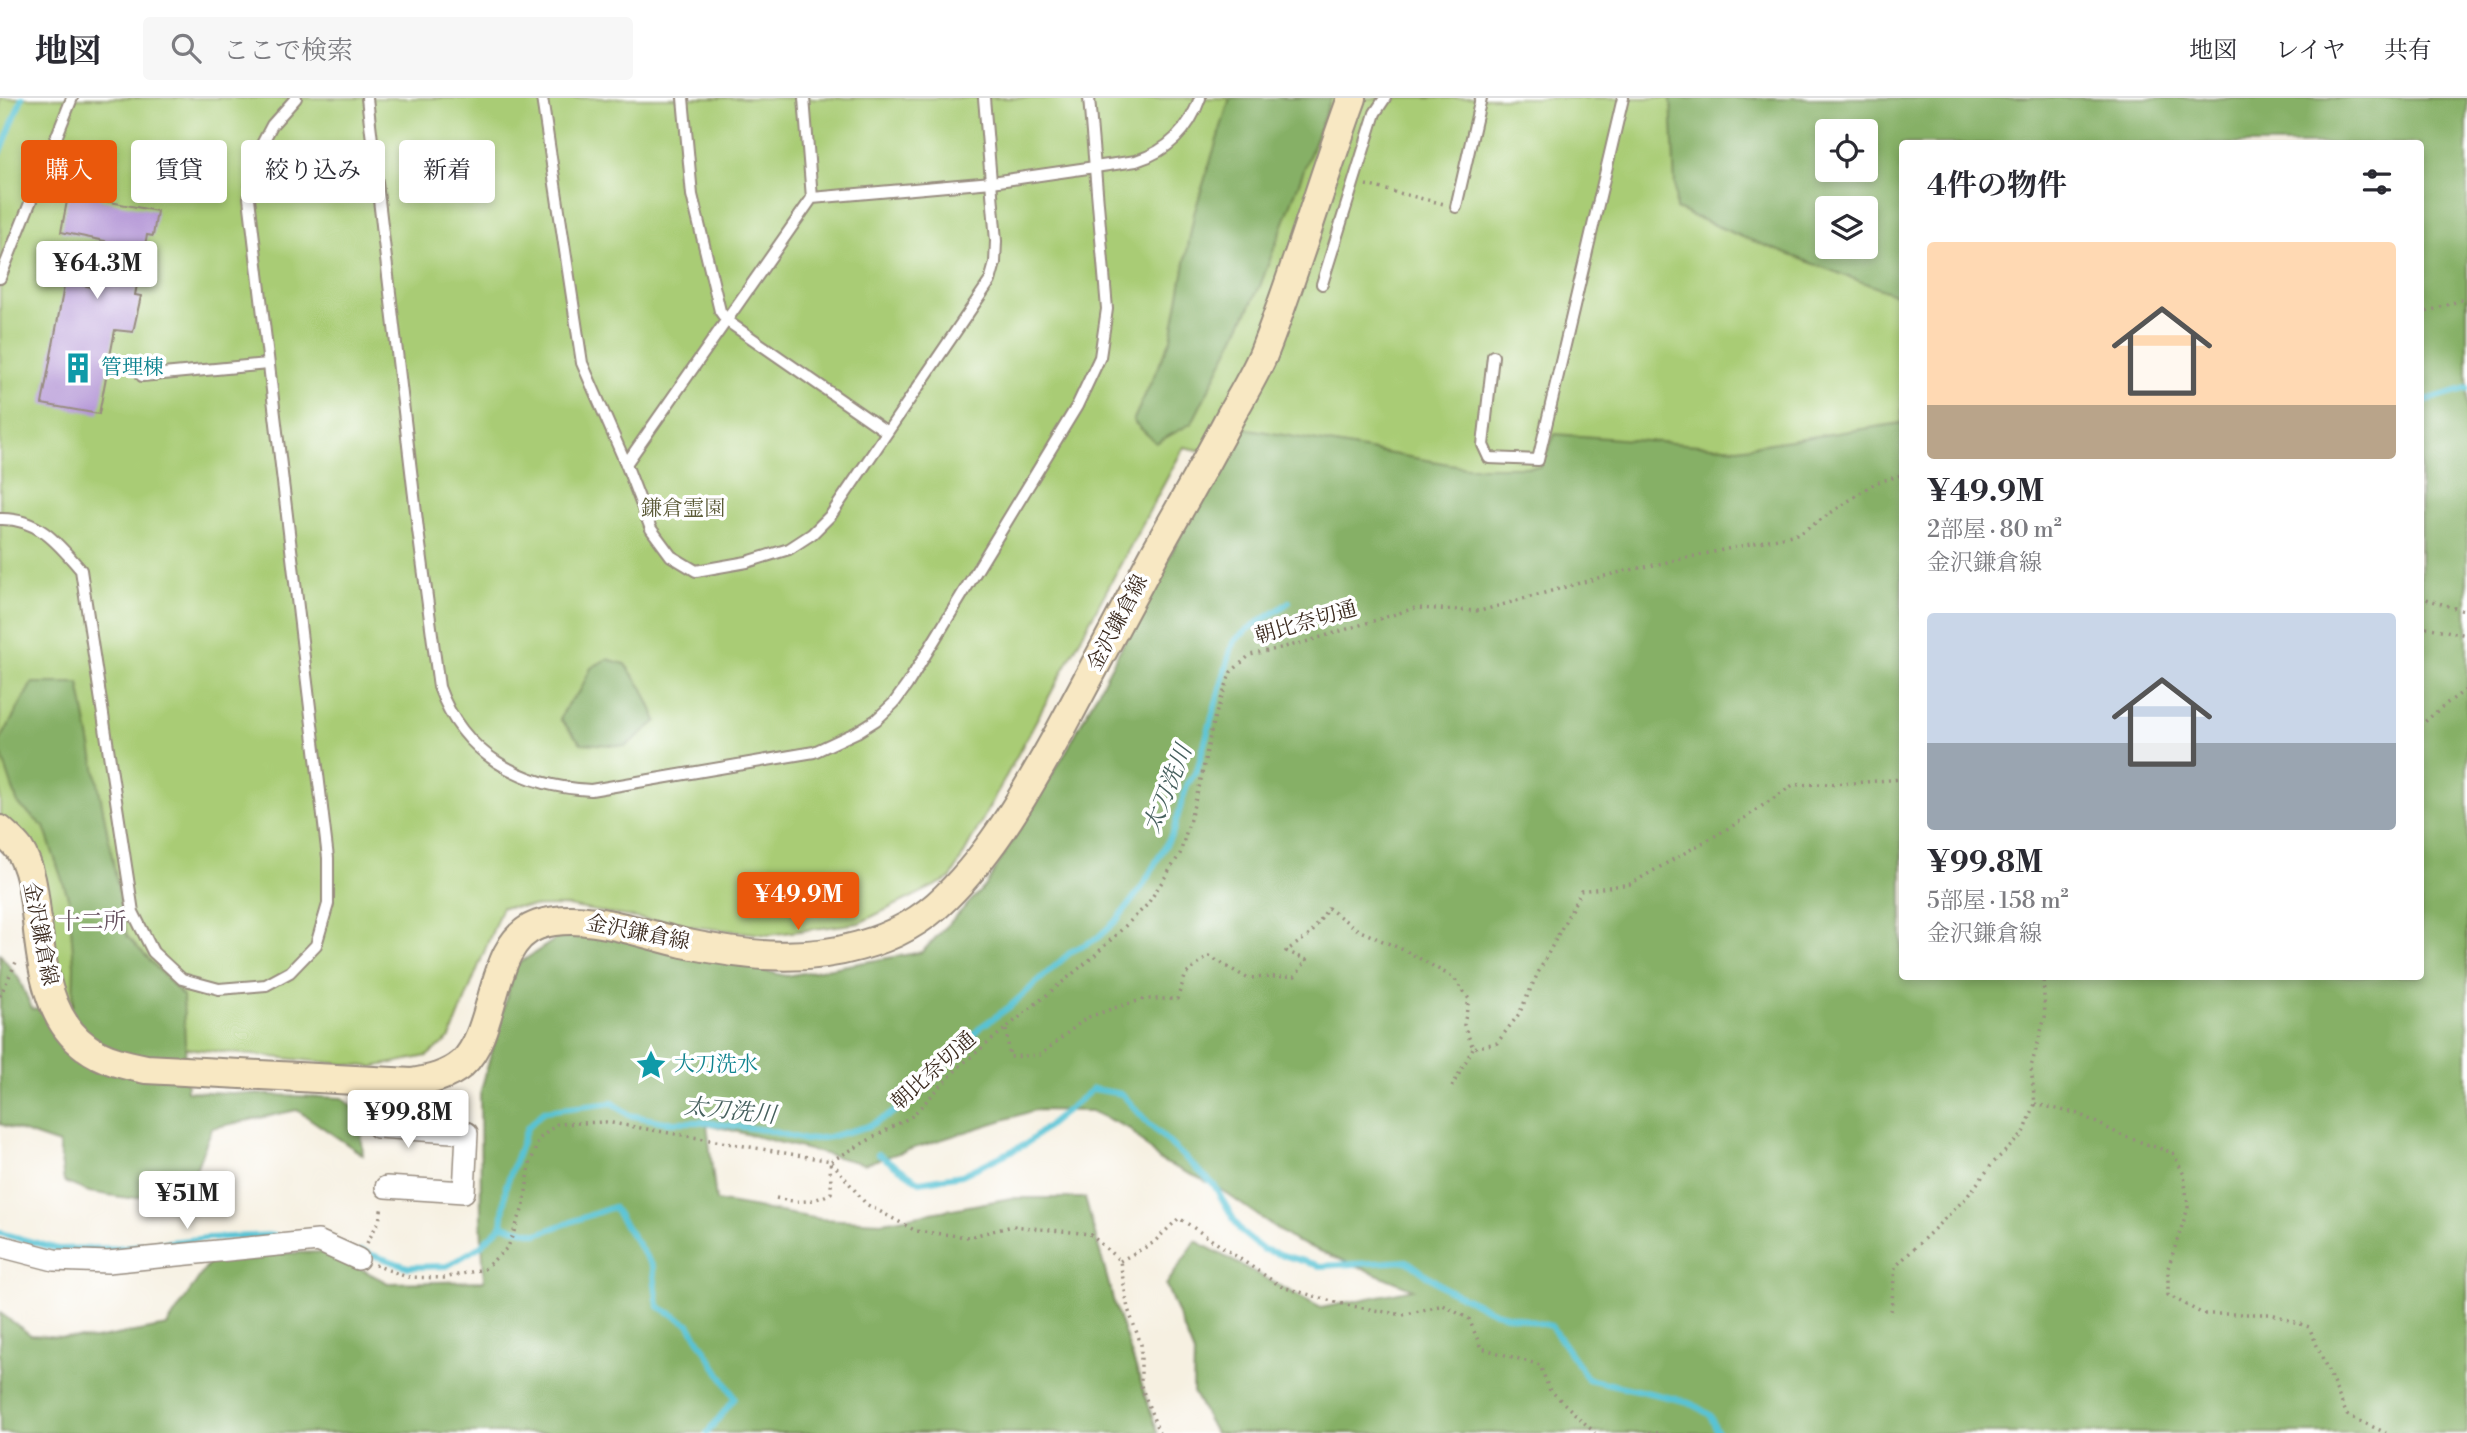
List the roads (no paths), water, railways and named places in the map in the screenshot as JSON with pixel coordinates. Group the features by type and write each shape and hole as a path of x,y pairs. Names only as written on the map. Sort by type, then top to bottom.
{"main road":[{"name":"金沢鎌倉線","path":"0,830 19,849 33,883 42,962 54,1005 70,1033 87,1048 117,1062 146,1069 412,1083 448,1074 464,1063 477,1045 509,951 527,929 542,924 566,920 619,927 683,943 782,957 828,954 890,936 920,920 966,876 1016,808 1261,359 1352,98"}],"street":[{"path":"381,1082 378,1127 467,1133 464,1192 386,1187"},
{"path":"0,1246 54,1260 108,1262 318,1241 358,1259"}],"lane":[{"path":"0,278 72,98"},
{"path":"0,519 17,519 53,538 81,570 133,912 153,952 182,979 219,989 266,985 290,972 316,945 328,904 328,858 268,365 249,185 262,144 272,125 296,98"},
{"path":"367,98 439,687 447,709 475,746 515,772 565,789 591,790 814,752 857,732 876,720 894,703 1077,406 1100,357 1105,333 1107,286 1089,98"},
{"path":"542,98 582,363 651,529 671,556 696,571 747,562 789,549 813,534 831,515 990,281 995,263 996,242 984,98"},
{"path":"683,98 692,195 720,311 727,321 887,432"},
{"path":"626,464 812,198 804,98"},
{"path":"812,198 992,182 1136,161 1155,155 1183,131 1194,115 1200,98"},
{"path":"1322,284 1375,113 1385,98"},
{"path":"1456,207 1481,98"},
{"path":"1493,356 1483,445 1489,458 1538,460 1623,98"},
{"path":"142,376 268,365"}],"waterway":[{"path":"0,154 22,98"},
{"path":"2424,401 2467,388"},
{"name":"太刀洗川","path":"361,1251 408,1267 447,1266 479,1247 502,1225 506,1186 527,1128 544,1111 613,1103 629,1115 665,1122 705,1122 766,1130 805,1140 866,1127 888,1116 905,1104 982,1026 1008,1008 1072,951 1096,939 1117,920 1142,887 1173,832 1187,785 1197,770 1233,643 1289,602"},
{"path":"878,1154 920,1182 962,1175 1026,1144 1093,1089 1122,1094 1149,1124 1214,1185 1241,1232 1262,1249 1320,1266 1407,1261 1446,1289 1495,1312 1551,1326 1588,1379 1689,1402 1710,1415 1718,1433"},
{"path":"502,1225 537,1234 613,1207 653,1267 658,1306 689,1324 735,1398 707,1433"},
{"name":"太刀洗川","path":"0,1233 58,1249 115,1248 207,1238 274,1235"}],"place":[{"name":"管理棟","path":"78,368"},
{"name":"大刀洗水","path":"651,1065"}],"district":[{"name":"十二所","path":"92,922"}],"park label":[{"name":"鎌倉霊園","path":"683,509"}]}
